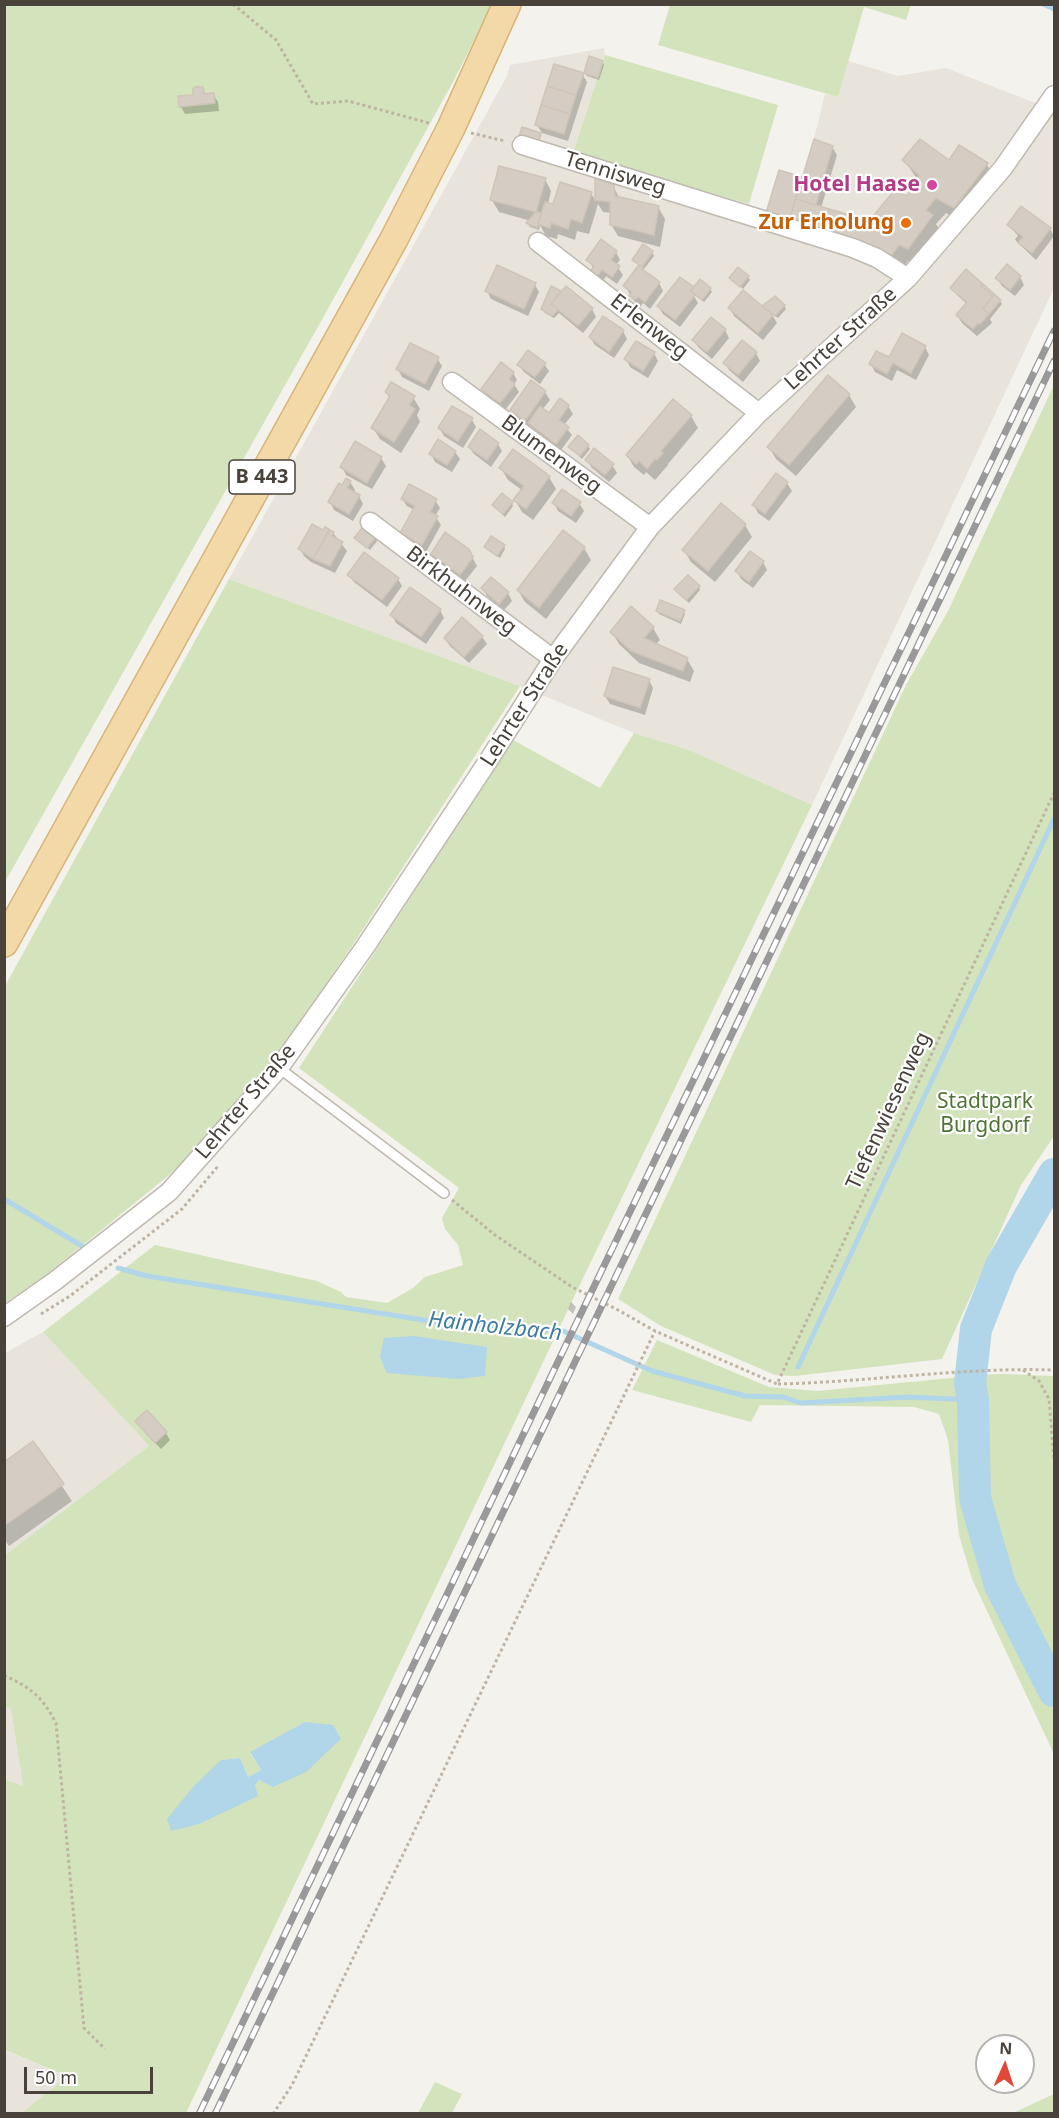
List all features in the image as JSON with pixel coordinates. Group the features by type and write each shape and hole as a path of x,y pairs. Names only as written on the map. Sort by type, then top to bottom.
{"main road":[{"name":"B 443","path":"4,943 394,239 451,128 507,4"}],"street":[{"name":"Lehrter Straße","path":"4,1317 55,1281 169,1192 279,1068 365,946 553,659 650,528 759,413 908,278 1003,168 1054,95"},
{"name":"Tennisweg","path":"522,145 854,248 877,258 908,278"},
{"name":"Erlenweg","path":"538,242 759,413"},
{"name":"Blumenweg","path":"452,382 650,528"},
{"name":"Birkhuhnweg","path":"370,522 553,659"}],"lane":[{"path":"279,1068 444,1192"}],"path":[{"path":"233,4 276,40 313,104 348,100 522,145"},
{"name":"Tiefenwiesenweg","path":"777,1384 1053,800 1054,793"},
{"path":"444,1192 495,1235 572,1287 655,1331 777,1384 823,1383 995,1369 1054,1370"},
{"path":"273,2114 292,2085 655,1331"},
{"path":"1022,1369 1039,1381 1049,1399 1054,1459"},
{"path":"4,1676 33,1690 56,1723 84,2028 105,2049"}],"shaded area":[{"path":"604,48 605,55 568,168 783,236 814,139 825,94 838,97 848,61 898,76 946,68 1035,103 1054,114 1054,288 812,805 689,750 634,733 520,686 229,579 507,76 510,65"},
{"path":"43,1332 149,1446 5,1555 5,1353"},
{"path":"4,1706 11,1708 23,1786 5,1779"},
{"path":"4,2050 67,2076 22,2113 5,2113"}],"green space":[{"path":"5,5 492,5 454,80 324,316 5,882"},
{"path":"670,5 911,5 906,20 864,7 838,97 658,45"},
{"path":"605,55 778,105 749,204 573,153"},
{"name":"Stadtpark Burgdorf","path":"1054,385 1054,1136 1021,1185 942,1359 795,1376 775,1375 661,1326 618,1299 906,685 948,611"},
{"path":"229,579 520,686 356,940 272,1064 174,1171 46,1275 5,1303 5,986"},
{"path":"634,733 689,750 812,805 584,1276 186,2113 22,2113 67,2076 5,2050 4,1779 23,1786 11,1709 5,1706 5,1555 149,1446 43,1332 155,1245 317,1281 341,1292 346,1297 387,1303 413,1288 425,1277 463,1265 458,1245 445,1229 442,1218 459,1188 299,1068 513,740 600,788","holes":["305,1722 255,1785 221,1760 240,1758 248,1777 261,1770 250,1753"]},
{"path":"657,1340 769,1387 818,1391 961,1377 968,1497 974,1526 993,1584 1054,1711 1054,1754 972,1579 959,1535 948,1440 939,1414 914,1407 760,1405 751,1422 632,1390"},
{"path":"979,1375 1054,1376 1054,1668 1003,1566 985,1482"},
{"path":"435,2082 462,2094 452,2113 418,2113"},
{"path":"1054,2094 1054,2113 1013,2113"}],"water":[{"path":"414,1336 487,1347 485,1376 458,1379 387,1373 380,1357 384,1338"},
{"path":"305,1722 333,1725 341,1739 306,1772 273,1787 259,1780 255,1785 258,1796 199,1824 171,1831 167,1819 194,1786 221,1760 240,1758 248,1777 261,1770 250,1752"}],"building":[{"path":"589,56 603,61 598,78 584,73"},
{"path":"554,64 584,73 576,95 547,86"},
{"path":"547,86 576,95 570,114 541,105"},
{"path":"195,87 203,87 204,94 214,93 215,103 179,107 178,96 193,95"},
{"path":"541,105 570,114 564,134 535,125"},
{"path":"522,127 541,133 538,145 518,139"},
{"path":"814,139 833,146 816,205 796,199"},
{"path":"920,139 949,160 959,145 988,163 954,208 936,198 926,210 933,215 908,249 899,245 888,260 788,224 796,199 869,221 894,191 907,196 919,175 902,160"},
{"path":"499,166 546,178 536,212 490,200"},
{"path":"779,170 802,177 788,224 765,216"},
{"path":"595,178 614,185 615,196 659,206 654,235 610,225 610,202 595,200"},
{"path":"560,182 592,192 582,223 571,219 568,229 551,223 550,228 538,224 545,202 553,204"},
{"path":"1021,206 1051,228 1032,253 1018,243 1023,237 1007,225"},
{"path":"536,212 541,213 537,228 526,223"},
{"path":"601,239 617,251 611,260 620,266 612,277 602,270 596,277 590,272 594,266 586,260"},
{"path":"643,244 653,251 642,267 632,260"},
{"path":"1007,264 1021,276 1010,290 995,278"},
{"path":"497,265 536,283 524,309 485,291"},
{"path":"638,266 660,282 645,302 638,297 635,300 629,296 632,292 623,286"},
{"path":"738,267 749,276 740,287 729,278"},
{"path":"966,269 993,296 983,309 989,314 973,329 956,315 967,302 950,288"},
{"path":"680,277 694,287 690,291 695,295 675,320 657,306"},
{"path":"700,279 711,288 702,300 691,291"},
{"path":"983,284 1001,300 989,314 983,309 993,296 981,286"},
{"path":"551,286 561,291 551,304 558,310 552,316 541,309"},
{"path":"566,286 593,308 578,326 551,304"},
{"path":"743,290 773,315 758,333 728,308"},
{"path":"775,296 785,305 775,316 762,306"},
{"path":"603,316 624,330 609,352 589,337"},
{"path":"711,317 726,329 707,352 692,340"},
{"path":"902,333 926,346 911,373 893,363 887,374 869,364 876,351 889,357"},
{"path":"742,340 757,352 738,375 723,363"},
{"path":"636,341 655,352 643,371 624,359"},
{"path":"410,343 439,357 425,384 396,369"},
{"path":"528,350 546,363 535,377 517,365"},
{"path":"501,362 514,372 509,379 515,384 500,403 481,389"},
{"path":"828,375 850,394 789,465 767,447"},
{"path":"531,380 546,391 525,421 510,410"},
{"path":"391,382 415,396 409,405 415,409 394,442 371,428 390,396 385,392"},
{"path":"560,398 569,405 559,420 569,427 556,444 528,423 540,406 549,413"},
{"path":"673,399 692,415 661,451 663,453 647,469 639,461 636,464 626,455"},
{"path":"452,406 473,418 458,441 438,428"},
{"path":"480,429 499,443 487,460 468,447"},
{"path":"578,435 589,445 580,456 568,447"},
{"path":"438,439 456,451 447,465 429,454"},
{"path":"355,441 382,457 367,483 340,467"},
{"path":"594,448 614,464 605,475 585,460"},
{"path":"513,449 550,476 526,509 513,500 524,486 499,468"},
{"path":"776,473 788,482 765,514 752,505"},
{"path":"346,478 351,481 347,488 360,495 349,514 328,502 339,483 342,485"},
{"path":"409,484 437,499 430,512 438,516 422,545 400,533 415,506 401,499"},
{"path":"562,489 581,502 571,516 552,503"},
{"path":"502,493 513,502 503,514 492,505"},
{"path":"721,503 746,524 708,571 682,550"},
{"path":"312,524 323,530 325,527 330,530 313,559 298,549"},
{"path":"363,527 376,537 367,548 354,538"},
{"path":"329,530 334,532 332,536 343,542 330,566 313,559"},
{"path":"563,530 585,547 539,608 517,590"},
{"path":"445,532 469,549 473,557 460,575 431,554"},
{"path":"491,536 505,545 497,556 484,547"},
{"path":"750,551 764,561 749,582 735,571"},
{"path":"364,552 399,578 382,600 347,575"},
{"path":"688,575 700,586 686,600 674,589"},
{"path":"491,577 509,592 499,604 481,588"},
{"path":"410,587 441,609 421,637 390,615"},
{"path":"660,600 685,610 680,621 656,611"},
{"path":"631,606 654,627 644,638 688,658 683,671 631,651 610,632"},
{"path":"462,617 483,636 464,657 444,638"},
{"path":"613,667 650,679 640,708 604,696"},
{"path":"147,1410 167,1432 155,1443 135,1421"},
{"path":"33,1441 64,1484 4,1526 4,1462"}],"waterway":[{"path":"1043,4 1054,9"},
{"path":"798,1367 1054,819"},
{"path":"1054,1174 1001,1266 976,1329 970,1383 973,1400 975,1498 1000,1585 1054,1691"},
{"name":"Hainholzbach","path":"4,1199 82,1246"},
{"name":"Hainholzbach","path":"118,1268 147,1276 448,1324 563,1331 652,1371 745,1396 783,1397 801,1403 908,1397 973,1400"}],"railway":[{"path":"199,2114 1054,331"},
{"path":"215,2114 1054,361"}],"place":[{"name":"Hotel Haase","path":"932,185"},
{"name":"Zur Erholung","path":"906,223"}]}
